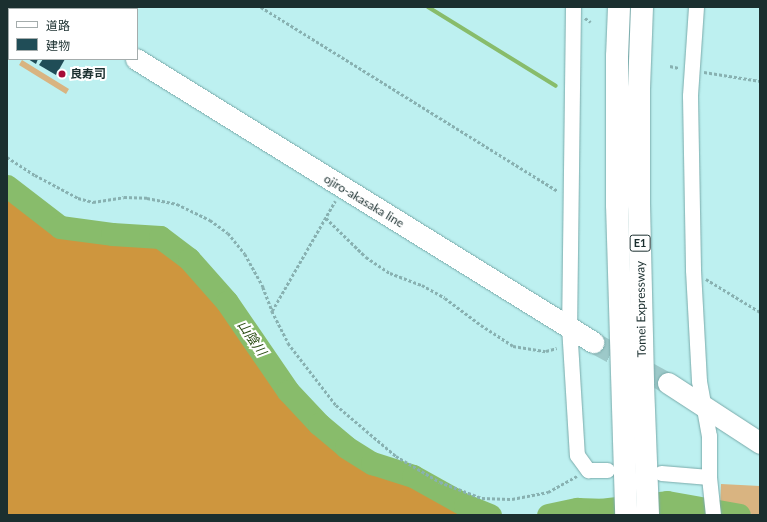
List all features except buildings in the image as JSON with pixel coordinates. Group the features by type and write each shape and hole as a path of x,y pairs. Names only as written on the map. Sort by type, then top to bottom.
{"highway":[{"name":"Tomei Expressway","path":"619,7 617,56 616,473 626,515"},
{"name":"Tomei Expressway","path":"642,7 639,88 639,204 654,475 648,515"}],"main road":[{"name":"ojiro-akasaka line","path":"138,60 342,188 593,342"},
{"path":"668,383 760,443"}],"street":[{"path":"573,7 569,326 577,455 588,470 616,473"},
{"path":"696,7 691,70 693,270 699,381 705,406 709,436 710,482 713,515"},
{"path":"654,475 710,482"}],"path":[{"path":"261,7 570,198"},
{"path":"670,66 760,81"},
{"path":"7,157 78,198 93,202 124,197 147,198 177,204 210,220 228,233 245,254 263,287 272,311 288,343 336,405 396,456 440,482 482,498 512,499 548,492 588,470"},
{"path":"272,311 342,188"},
{"path":"326,218 366,257 390,273 422,285 445,298 481,325 513,346 546,351 560,347 569,326"},
{"path":"693,270 760,312"}],"shaded area":[{"path":"22,60 69,89 66,94 19,65"},
{"path":"7,192 72,236 162,243 193,272 224,309 281,393 321,437 366,469 409,483 479,515 7,515"},
{"path":"721,484 760,486 760,515 736,512 720,507"}],"waterway":[{"path":"428,7 556,86"},
{"name":"山陰川","path":"7,186 60,227 112,234 160,237 189,259 227,302 288,391 319,424 346,447 372,463 413,476 465,505 490,515"},
{"name":"山陰川","path":"548,515 577,509 600,510 667,502 739,515"}],"tunnel":[{"path":"593,342 668,383"}],"place":[{"name":"良寿司","path":"62,74"}]}
